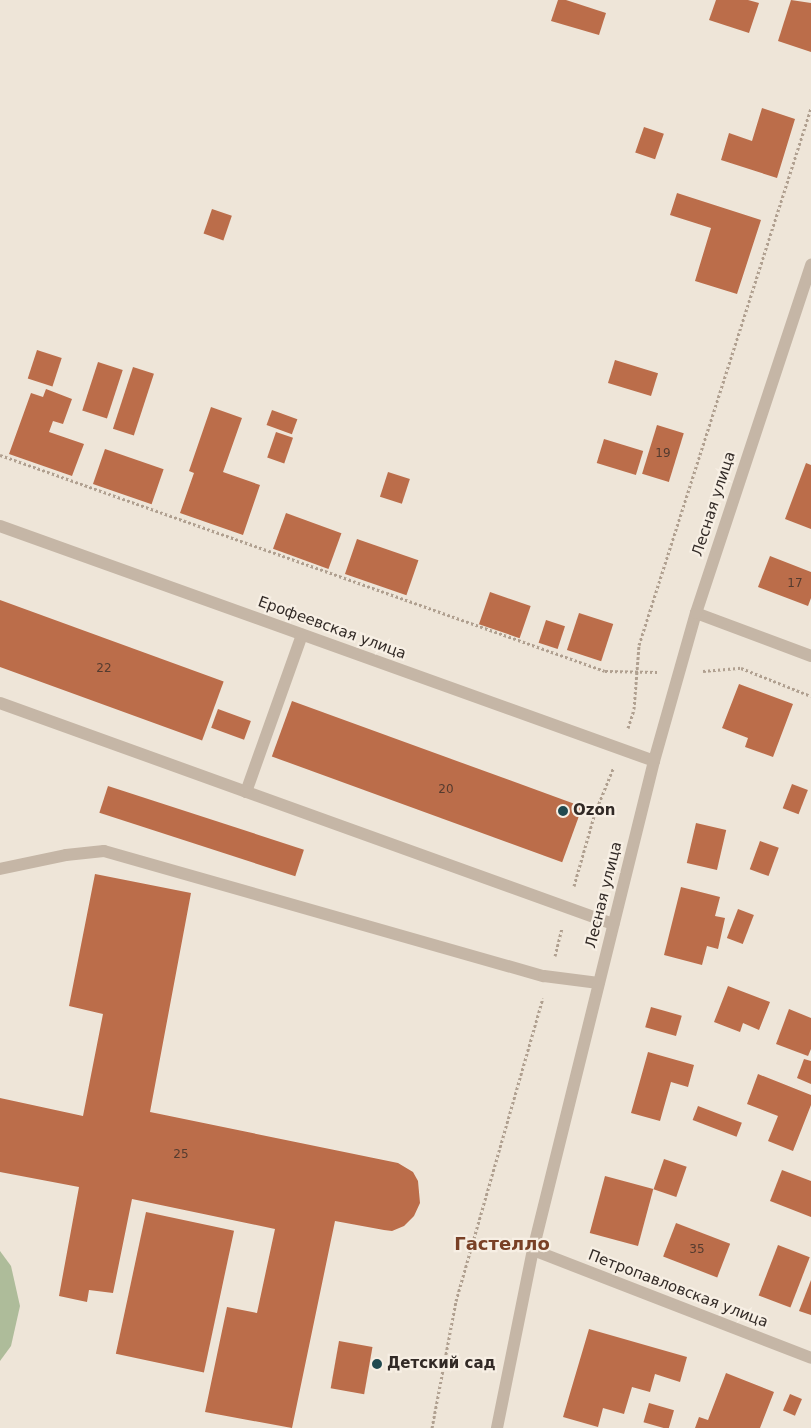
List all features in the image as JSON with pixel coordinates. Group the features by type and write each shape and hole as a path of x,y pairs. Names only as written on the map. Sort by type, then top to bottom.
{"street":[{"name":"Лесная улица","path":"498,1428 533,1250 654,761 696,613 811,265"},
{"name":"Ерофеевская улица","path":"0,526 654,761"},
{"path":"696,613 811,656"},
{"path":"246,792 302,635"},
{"path":"0,704 613,924"},
{"path":"0,869 66,855 104,851 544,976 599,983"},
{"name":"Петропавловская улица","path":"533,1250 811,1358"}],"path":[{"path":"0,456 606,671 679,673 741,668 811,696"}],"green space":[{"path":"0,1251 11,1266 20,1306 11,1346 0,1361"}],"building":[{"path":"558,0 566,0 606,13 599,35 551,21"},
{"path":"716,0 748,0 759,3 749,33 709,20"},
{"path":"791,0 811,3 811,52 778,41"},
{"path":"762,108 795,119 777,178 721,160 729,133 752,141"},
{"path":"644,127 664,134 655,159 635,153"},
{"path":"677,193 761,220 737,294 695,281 711,228 670,215"},
{"path":"212,209 232,216 223,240 204,234"},
{"path":"37,350 62,358 52,387 28,379"},
{"path":"615,360 658,373 651,396 608,383"},
{"path":"98,362 123,370 107,419 82,411"},
{"path":"133,367 154,374 134,436 113,429"},
{"path":"46,389 72,399 63,424 53,421 49,432 84,444 72,476 9,454 31,393 43,397"},
{"path":"211,407 242,418 223,472 260,485 243,535 180,513 194,473 189,471"},
{"path":"272,410 297,419 292,434 267,425"},
{"path":"657,425 684,433 669,482 642,474"},
{"path":"276,432 293,438 284,463 267,458"},
{"path":"604,439 643,451 636,475 597,463"},
{"path":"105,449 164,469 152,504 93,484"},
{"path":"806,463 811,465 811,529 785,519"},
{"path":"388,472 410,479 402,504 380,497"},
{"path":"286,513 341,533 328,569 273,549"},
{"path":"357,539 418,560 406,595 345,574"},
{"path":"770,556 811,572 811,598 808,606 758,587"},
{"path":"490,592 531,606 520,638 479,624"},
{"path":"0,600 224,681 202,741 0,667"},
{"path":"579,613 613,624 601,661 567,650"},
{"path":"546,620 565,626 558,649 539,643"},
{"path":"739,684 793,704 773,757 745,747 748,738 722,728"},
{"path":"292,701 582,807 562,862 272,756"},
{"path":"218,709 251,721 244,740 211,728"},
{"path":"792,784 808,790 799,814 783,808"},
{"path":"108,786 304,850 295,876 99,813"},
{"path":"696,823 726,830 717,870 687,863"},
{"path":"760,841 779,848 769,876 750,869"},
{"path":"95,874 191,893 150,1112 398,1163 413,1172 418,1181 420,1203 414,1216 404,1226 392,1231 335,1221 292,1428 205,1412 227,1307 257,1313 275,1229 132,1199 113,1293 89,1290 87,1302 59,1296 79,1187 0,1172 0,1098 83,1116 103,1014 69,1006"},
{"path":"681,887 720,897 715,916 725,918 718,949 707,946 702,965 664,955"},
{"path":"738,909 754,915 743,944 727,938"},
{"path":"728,986 770,1002 759,1030 743,1023 740,1032 714,1022"},
{"path":"651,1007 682,1016 676,1036 645,1027"},
{"path":"789,1009 811,1018 811,1049 808,1056 776,1044"},
{"path":"648,1052 694,1065 688,1087 671,1082 660,1121 631,1113"},
{"path":"804,1059 811,1061 811,1084 797,1078"},
{"path":"758,1074 811,1095 811,1105 793,1151 768,1141 778,1116 747,1104"},
{"path":"698,1106 742,1123 737,1137 693,1120"},
{"path":"664,1159 687,1167 676,1197 654,1189"},
{"path":"782,1170 811,1181 811,1217 770,1201"},
{"path":"605,1176 653,1189 638,1246 590,1233"},
{"path":"146,1212 234,1231 204,1373 116,1354"},
{"path":"676,1223 730,1244 717,1277 663,1257"},
{"path":"778,1245 810,1257 790,1308 759,1295"},
{"path":"811,1280 811,1315 799,1311"},
{"path":"589,1329 687,1357 680,1382 655,1374 650,1392 632,1387 624,1414 603,1408 598,1427 563,1417"},
{"path":"339,1341 372,1347 364,1394 331,1388"},
{"path":"726,1373 774,1392 760,1428 695,1428 699,1417 708,1420"},
{"path":"790,1394 802,1399 795,1416 783,1411"},
{"path":"649,1403 674,1410 669,1428 643,1422"}],"place":[{"name":"Ozon","path":"563,811"},
{"name":"Детский сад","path":"377,1364"}],"district":[{"name":"Гастелло","path":"502,1244"}]}
